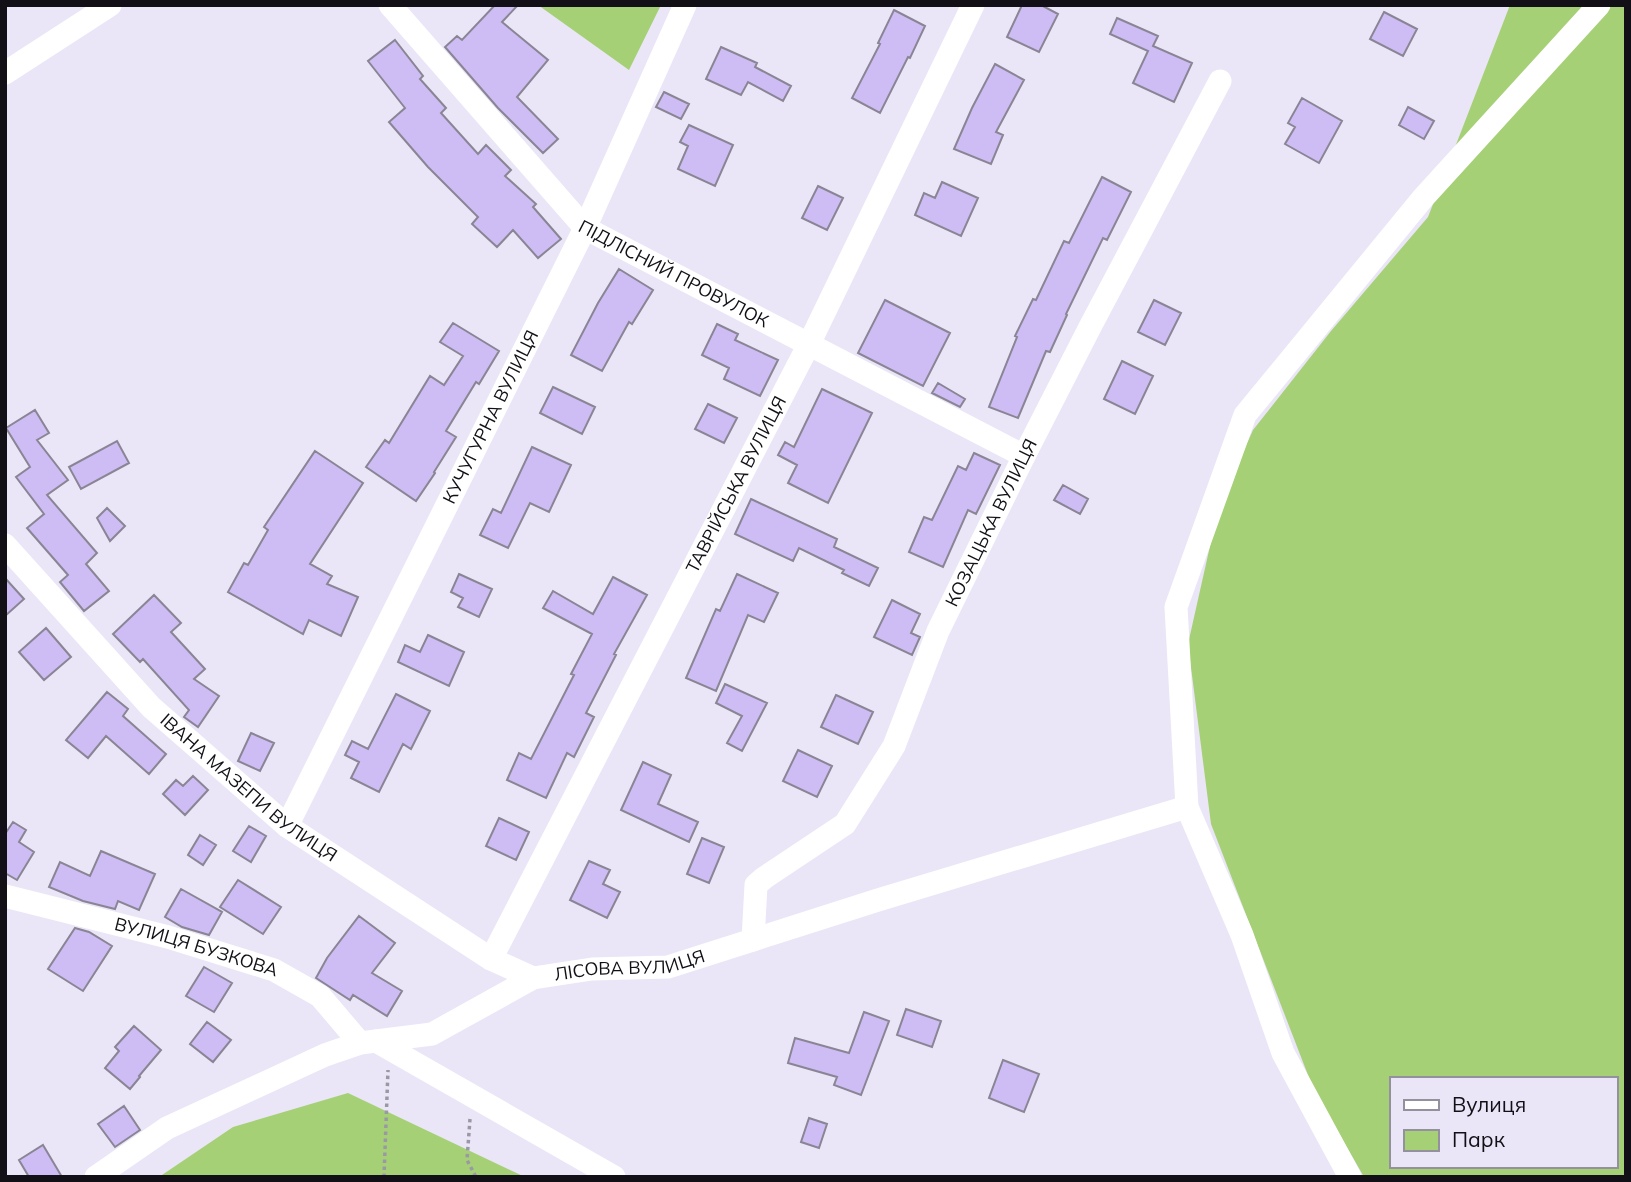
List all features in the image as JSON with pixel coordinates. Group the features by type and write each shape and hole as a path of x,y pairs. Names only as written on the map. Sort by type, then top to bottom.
{"street":[{"path":"5,73 110,5"},
{"name":"ПІДЛІСНИЙ ПРОВУЛОК","path":"390,5 585,228 1024,456"},
{"name":"КУЧУГУРНА ВУЛИЦЯ","path":"287,826 585,228 685,5"},
{"name":"ТАВРІЙСЬКА ВУЛИЦЯ","path":"491,959 809,344 973,5"},
{"path":"1350,1177 1283,1053 1242,935 1187,807 1176,607 1245,415 1423,198 1599,5"},
{"name":"КОЗАЦЬКА ВУЛИЦЯ","path":"753,940 756,885 845,824 894,746 938,631 1090,327 1220,81"},
{"name":"ІВАНА МАЗЕПИ ВУЛИЦЯ","path":"8,552 151,707 287,826 491,959 533,978"},
{"name":"ЛІСОВА ВУЛИЦЯ","path":"96,1177 167,1128 325,1055 432,1034 533,978 592,969 668,967 891,896 1187,807"},
{"name":"ВУЛИЦЯ БУЗКОВА","path":"5,896 168,937 274,970 320,996 375,1044 472,1095 614,1177"}],"path":[{"path":"375,1044 384,1177"},
{"path":"472,1095 467,1160 476,1177"}],"green space":[{"path":"538,5 661,5 629,70"},
{"path":"1510,5 1626,5 1626,1177 1364,1177 1313,1088 1211,824 1188,644 1219,506 1253,430 1331,331 1428,217"},
{"path":"348,1093 525,1177 159,1177 233,1127"}],"building":[{"path":"495,5 518,5 502,22 548,60 517,97 558,139 543,153 498,108 445,47 457,36 462,40"},
{"path":"1022,5 1041,5 1058,14 1039,52 1007,37"},
{"path":"894,10 925,26 880,113 852,98"},
{"path":"1384,12 1417,29 1403,56 1370,39"},
{"path":"1117,18 1158,36 1153,46 1192,63 1174,102 1133,83 1148,51 1110,34"},
{"path":"395,40 423,76 420,79 446,108 441,113 478,154 486,145 511,170 505,176 536,204 533,207 561,239 538,258 513,230 497,247 472,224 478,217 428,167 389,122 405,108 368,61"},
{"path":"721,47 757,63 755,67 791,86 783,101 748,82 741,95 706,79"},
{"path":"995,64 1024,80 996,132 1003,135 991,164 954,149"},
{"path":"664,92 689,104 681,119 656,107"},
{"path":"1302,98 1342,121 1319,163 1285,144 1295,127 1288,123"},
{"path":"1408,107 1434,121 1424,139 1399,125"},
{"path":"689,125 733,145 715,186 678,169 688,146 680,142"},
{"path":"1102,177 1131,192 1107,240 1103,238 1050,352 1046,351 1018,418 989,407 1017,337 1015,336 1033,299 1036,300 1064,241 1069,243"},
{"path":"942,182 978,198 961,236 915,215 924,193 935,198"},
{"path":"818,186 843,198 827,230 802,218"},
{"path":"619,269 653,290 632,324 629,322 602,371 571,355"},
{"path":"885,300 950,333 923,386 858,353"},
{"path":"1154,300 1181,313 1165,345 1138,332"},
{"path":"453,323 499,351 446,431 456,437 416,501 366,467 385,440 389,443 430,376 444,385 463,356 440,342"},
{"path":"717,324 738,334 735,340 778,360 760,396 724,379 729,368 702,355"},
{"path":"1122,361 1153,376 1135,414 1104,399"},
{"path":"938,383 965,399 960,407 932,393"},
{"path":"553,387 595,407 582,434 540,413"},
{"path":"822,389 872,413 828,503 788,483 797,465 778,455 785,442 794,447"},
{"path":"708,404 737,418 724,443 695,429"},
{"path":"35,410 49,433 37,440 68,480 47,495 97,553 86,564 109,591 84,611 60,582 68,575 27,528 44,514 16,477 30,467 6,428"},
{"path":"117,441 129,463 81,489 69,467"},
{"path":"532,447 571,465 549,512 530,503 508,548 480,535 493,509 501,513"},
{"path":"315,451 363,483 310,564 332,576 327,584 358,597 341,636 309,620 303,634 228,592 244,563 248,565 268,530 264,527"},
{"path":"974,453 1000,465 976,514 968,510 943,567 909,552 924,517 932,520 958,466 966,470"},
{"path":"1063,485 1088,499 1080,514 1054,500"},
{"path":"751,499 837,539 834,547 878,568 869,586 842,573 844,570 799,548 793,561 735,534"},
{"path":"107,508 125,526 110,541 97,518"},
{"path":"459,574 492,589 479,617 458,607 463,598 451,592"},
{"path":"737,574 778,593 764,622 748,615 716,691 686,678 716,609 720,611"},
{"path":"613,577 647,595 614,654 616,655 586,713 594,717 574,757 567,753 546,798 507,780 519,753 531,759 592,634 543,608 553,591 593,614"},
{"path":"5,578 24,599 5,616"},
{"path":"154,595 181,623 171,632 205,669 194,679 219,696 198,727 184,717 189,710 143,659 140,662 113,634"},
{"path":"892,600 920,614 911,633 920,637 912,655 874,637"},
{"path":"46,628 71,657 44,680 19,652"},
{"path":"428,635 464,652 449,686 398,662 405,645 420,652"},
{"path":"725,684 767,703 742,751 727,743 742,716 716,703"},
{"path":"107,692 128,709 123,716 166,754 149,774 106,736 88,758 66,740"},
{"path":"396,694 430,711 411,749 403,744 379,792 351,778 359,762 345,755 352,741 368,749"},
{"path":"836,695 873,712 858,744 821,727"},
{"path":"251,733 274,743 260,771 238,761"},
{"path":"798,750 832,766 817,797 783,781"},
{"path":"643,762 671,775 658,804 698,822 689,842 621,810"},
{"path":"193,776 208,790 185,815 163,794 176,780 183,786"},
{"path":"499,818 529,832 516,860 486,846"},
{"path":"13,822 26,830 19,842 34,852 17,880 5,873 5,834"},
{"path":"249,826 266,836 251,862 233,851"},
{"path":"200,835 216,845 203,865 188,855"},
{"path":"702,838 724,847 709,883 687,874"},
{"path":"101,851 155,874 139,910 118,901 115,909 83,901 49,887 60,862 90,876"},
{"path":"589,861 610,870 603,884 620,892 607,918 570,900"},
{"path":"238,880 281,907 263,934 220,907"},
{"path":"181,889 222,912 209,935 182,927 165,917"},
{"path":"359,916 395,943 372,973 402,991 387,1016 353,995 350,1000 316,978 327,958"},
{"path":"75,928 89,932 112,946 83,991 48,969"},
{"path":"204,967 232,983 214,1012 186,996"},
{"path":"906,1009 941,1021 932,1047 897,1035"},
{"path":"864,1012 889,1021 861,1095 834,1085 837,1077 788,1063 795,1038 849,1053"},
{"path":"207,1022 231,1040 213,1062 190,1044"},
{"path":"134,1026 161,1050 130,1089 105,1068 119,1051 115,1047"},
{"path":"1003,1060 1039,1074 1024,1112 989,1098"},
{"path":"124,1106 140,1130 115,1147 98,1124"},
{"path":"809,1118 827,1124 819,1148 801,1142"},
{"path":"43,1145 62,1177 29,1177 19,1160"}]}
